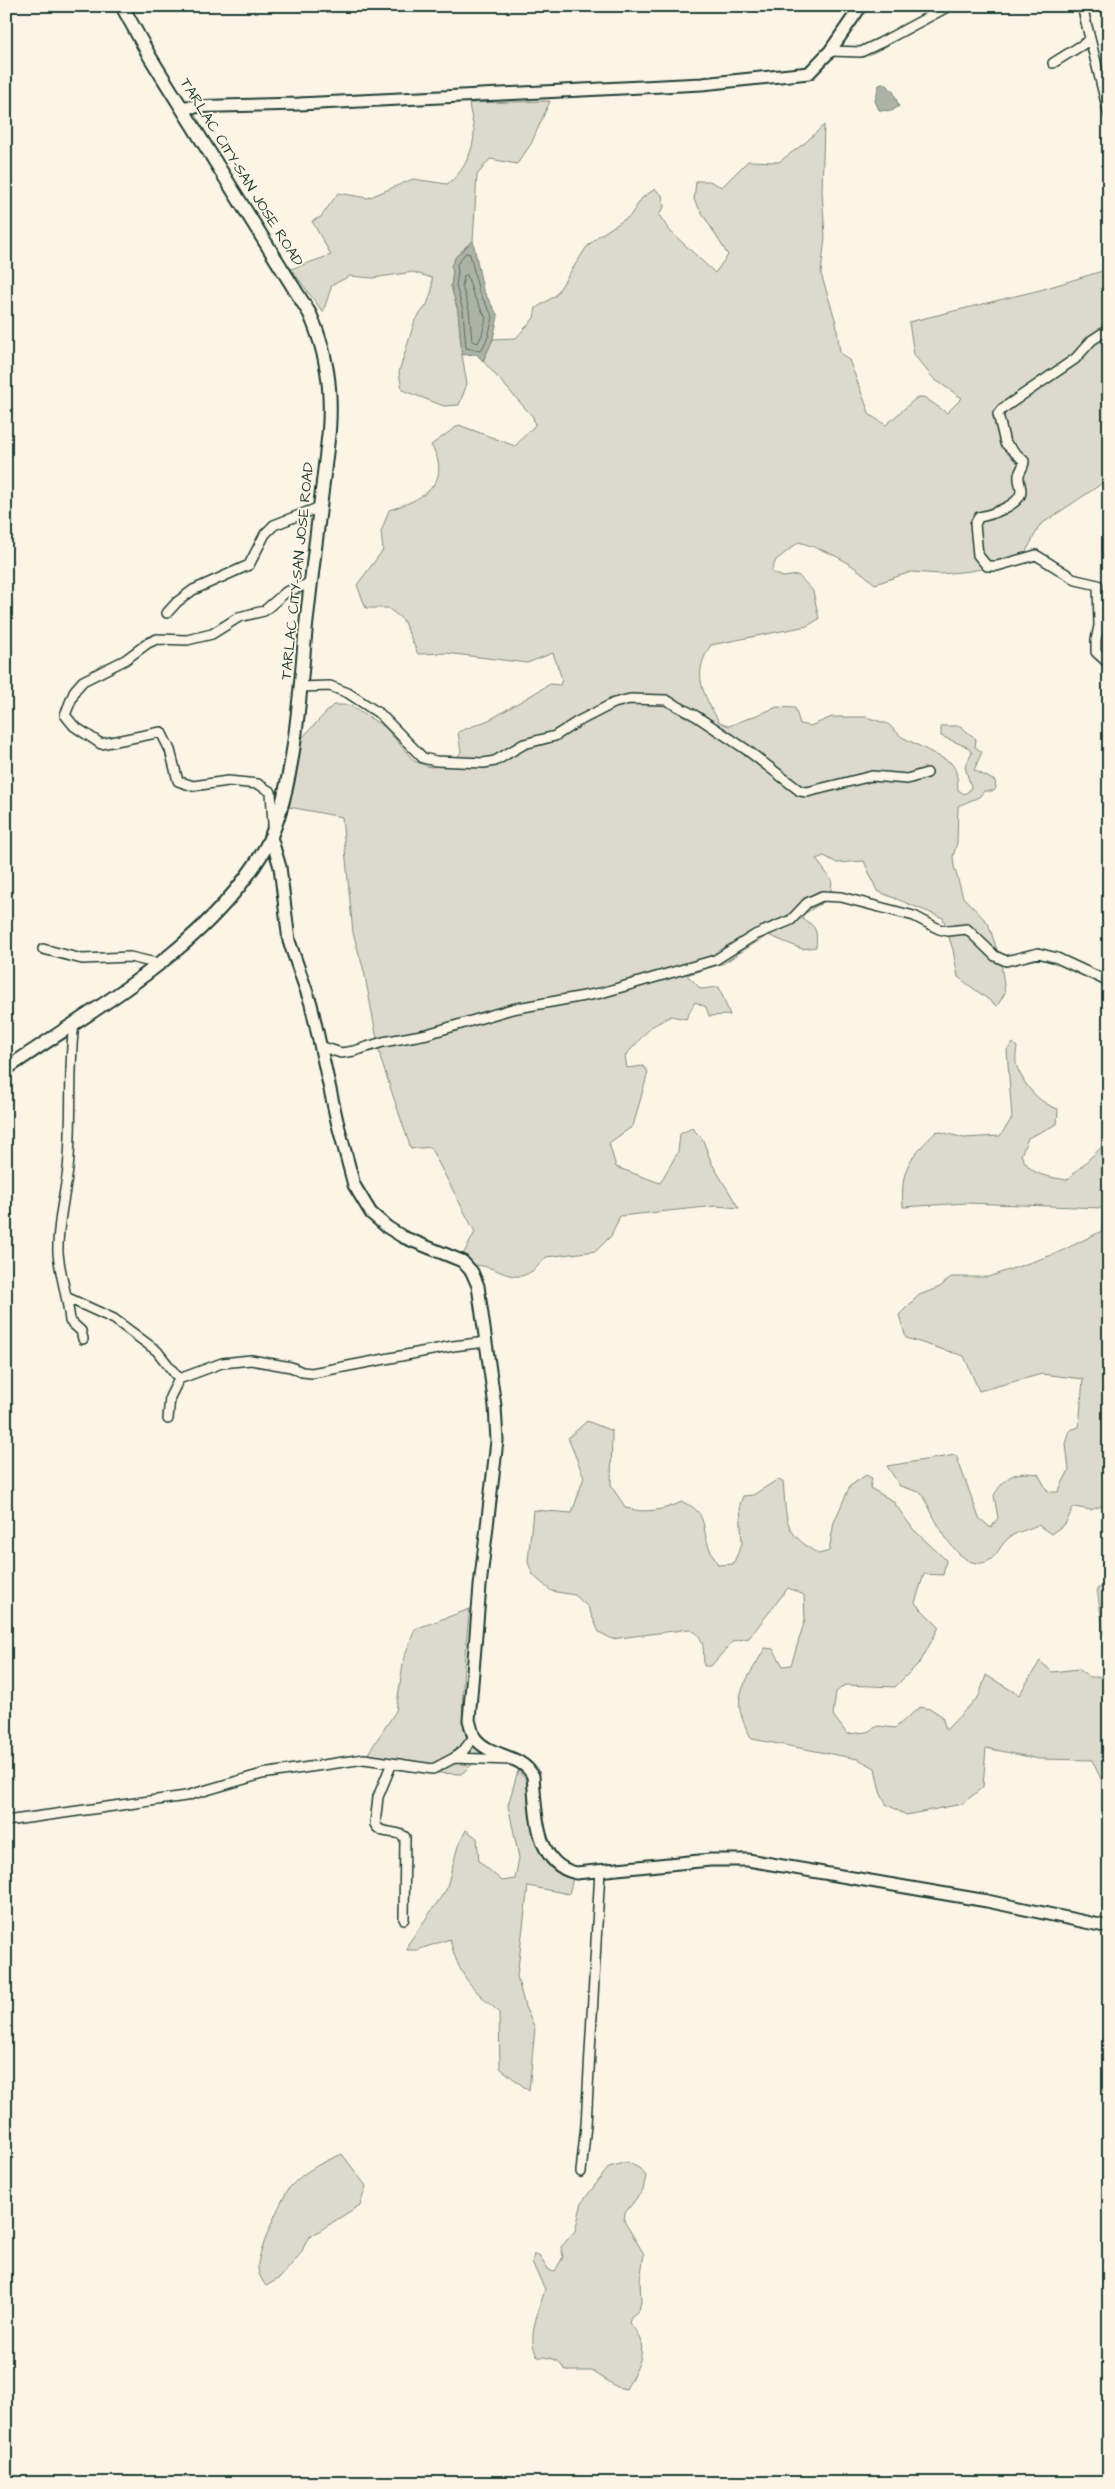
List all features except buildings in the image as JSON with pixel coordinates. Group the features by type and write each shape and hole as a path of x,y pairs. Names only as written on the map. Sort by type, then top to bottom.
{"main road":[{"name":"TARLAC CITY-SAN JOSE ROAD","path":"6,1070 160,964 188,940 229,898 256,862 272,834 287,777 300,687 320,507 331,395 329,373 318,333 302,299 150,57 122,6"}],"street":[{"path":"182,106 299,104 702,84 809,73 830,51 861,6"},
{"path":"830,51 861,52 880,44 949,6"},
{"path":"1082,6 1109,115"},
{"path":"1053,63 1090,40"},
{"path":"1109,329 1092,340 1074,359 1002,409 998,414 1005,443 1024,461 1019,474 1021,492 1006,507 994,514 979,517 975,524 978,555 987,566 997,566 1036,555 1076,580 1098,585 1099,626 1096,652 1109,664"},
{"path":"167,612 193,590 249,565 265,534 274,525 320,507"},
{"path":"311,583 286,592 264,611 239,617 212,634 187,640 157,639 148,643 125,660 83,681 75,690 65,715 74,726 101,744 161,732 170,750 178,781 193,786 228,781 258,784 271,792 272,834 280,867 290,941 309,995 347,1164 359,1195 371,1213 387,1227 403,1236 456,1257 467,1265 478,1286 495,1406 497,1441 480,1586 469,1720 474,1737 486,1748 526,1765 534,1776 537,1821 543,1844 552,1862 568,1872 576,1873 710,1860 748,1860 987,1901 1109,1927"},
{"path":"300,687 330,686 348,693 380,714 396,728 418,754 428,760 495,761 524,744 556,736 576,722 614,703 630,699 648,699 666,700 696,716 747,750 800,791 807,792 872,776 907,778 927,773"},
{"path":"320,1046 341,1053 354,1051 383,1042 427,1034 512,1009 601,993 706,963 722,957 755,934 786,922 807,903 822,896 841,897 914,916 939,929 948,931 967,929 995,956 1006,961 1038,953 1057,958 1109,982"},
{"path":"43,949 82,959 130,957 160,964"},
{"path":"74,1023 70,1054 68,1170 58,1221 58,1254 68,1298 70,1320 81,1331 82,1339"},
{"path":"68,1298 114,1319 157,1351 179,1380"},
{"path":"168,1419 170,1397 179,1380 222,1362 251,1360 312,1373 453,1346 486,1342"},
{"path":"6,1821 186,1796 262,1774 364,1759 432,1769 454,1758 464,1750 474,1737"},
{"path":"454,1758 519,1761"},
{"path":"392,1763 378,1798 375,1824 381,1831 401,1834 405,1837 404,1919"},
{"path":"582,2172 600,1870"}],"shaded area":[{"path":"550,101 531,144 517,164 490,159 477,175 473,241 465,247 453,271 451,286 458,311 467,384 459,405 444,406 402,390 399,372 415,320 427,305 432,290 432,278 413,272 373,278 350,276 332,285 323,312 291,269 331,255 312,221 321,217 338,193 368,198 413,179 447,184 453,180 470,153 474,137 469,103"},
{"path":"824,125 822,192 825,236 821,274 836,322 840,353 849,360 870,415 886,425 915,399 924,397 947,413 962,398 934,379 914,355 909,322 1040,290 1109,269 1109,477 1040,525 1021,561 971,571 940,574 911,572 875,584 840,558 799,542 776,560 771,572 783,577 798,575 813,591 819,619 807,626 711,645 702,666 701,684 719,722 729,726 777,707 795,708 800,724 810,726 832,717 866,717 888,724 902,737 950,762 956,771 958,790 964,794 971,787 965,767 972,753 967,747 941,736 941,726 960,726 976,739 975,747 982,752 974,770 995,781 996,788 994,791 984,791 979,797 958,806 957,843 953,856 954,866 963,897 988,923 1001,962 1005,993 997,1006 958,977 953,950 943,918 877,891 864,861 837,863 824,856 816,859 832,881 830,898 799,917 812,925 816,931 816,947 802,949 768,935 724,963 687,975 701,989 719,987 730,1015 709,1016 706,1007 695,1002 686,1019 671,1016 651,1027 625,1056 627,1068 643,1066 648,1072 633,1126 609,1143 616,1167 660,1183 678,1152 680,1134 692,1128 702,1138 712,1164 739,1208 716,1206 620,1216 611,1236 596,1251 546,1257 536,1268 518,1276 483,1266 472,1265 463,1255 475,1232 430,1147 411,1149 381,1060 364,971 353,933 342,817 289,807 301,739 333,705 349,705 385,727 414,761 430,767 452,765 461,752 458,732 491,719 550,684 560,685 562,679 553,653 527,663 446,653 418,654 403,620 388,608 366,608 357,585 383,550 381,532 389,510 413,501 431,488 437,480 439,470 437,458 431,445 459,425 515,446 535,425 533,417 483,361 493,339 516,338 534,318 536,308 555,296 586,248 597,237 630,216 642,198 655,189 662,195 664,207 659,215 670,231 715,273 728,255 694,200 696,181 709,181 722,187 748,161 779,162 806,142"},
{"path":"1013,1043 1017,1047 1017,1067 1028,1087 1045,1103 1058,1109 1057,1124 1028,1138 1021,1155 1029,1167 1040,1174 1067,1180 1109,1140 1109,1160 1104,1169 1109,1177 1109,1503 1091,1510 1074,1507 1065,1524 1051,1534 1038,1525 1013,1535 990,1560 975,1563 955,1550 939,1527 922,1493 900,1486 887,1466 956,1455 979,1518 991,1528 998,1518 994,1495 1003,1483 1012,1476 1023,1473 1038,1474 1048,1492 1058,1492 1069,1470 1066,1444 1070,1430 1079,1427 1083,1379 1042,1374 979,1391 964,1356 906,1338 899,1315 919,1295 940,1287 951,1277 988,1277 1055,1254 1102,1231 1103,1208 966,1203 903,1207 903,1182 909,1164 920,1148 937,1131 964,1138 1000,1136 1012,1118 1007,1050"},
{"path":"587,1421 612,1431 611,1486 626,1508 640,1511 654,1510 682,1502 690,1506 700,1515 709,1547 718,1565 733,1564 742,1544 740,1504 743,1496 753,1495 777,1480 783,1481 786,1516 792,1532 798,1539 819,1554 829,1551 834,1522 850,1486 866,1475 872,1478 870,1488 893,1501 913,1529 946,1560 943,1575 924,1574 915,1603 939,1627 921,1661 895,1687 845,1685 836,1692 833,1715 847,1734 867,1732 878,1726 895,1728 920,1707 931,1709 942,1716 946,1730 979,1696 986,1675 1019,1695 1040,1661 1052,1672 1078,1669 1090,1677 1109,1677 1109,1774 1101,1779 1092,1760 1039,1759 986,1748 983,1787 962,1804 906,1815 886,1804 880,1792 875,1768 858,1759 752,1739 741,1713 741,1692 765,1648 773,1649 783,1666 791,1665 805,1620 804,1595 788,1588 749,1638 733,1641 711,1666 704,1666 701,1640 698,1635 689,1629 612,1639 599,1632 588,1607 575,1595 551,1591 533,1575 528,1562 533,1510 572,1513 584,1477 568,1438"},
{"path":"1109,1583 1109,1634 1104,1634 1097,1589"},
{"path":"470,1609 463,1676 463,1715 468,1739 486,1753 461,1774 437,1773 396,1759 367,1755 396,1711 404,1657 415,1629"},
{"path":"518,1771 527,1781 534,1826 543,1858 554,1870 573,1878 569,1894 528,1886 517,1976 525,2007 535,2028 529,2091 500,2068 499,2012 467,1980 457,1962 450,1939 417,1950 407,1950 408,1944 446,1890 458,1846 466,1830 477,1838 479,1861 502,1881 515,1879 519,1858 508,1805"},
{"path":"342,2154 366,2186 360,2205 308,2238 301,2253 280,2278 266,2286 258,2271 259,2258 271,2225 286,2193 295,2181 321,2164"},
{"path":"627,2162 639,2168 646,2176 643,2190 625,2213 624,2221 644,2254 640,2280 641,2302 639,2310 631,2317 629,2323 636,2331 640,2340 641,2356 626,2389 617,2387 592,2371 565,2371 554,2360 547,2357 538,2357 534,2350 533,2333 545,2289 532,2263 534,2254 539,2255 549,2270 555,2271 563,2257 561,2247 575,2231 582,2202 609,2167"}],"water":[{"path":"885,83 893,91 899,106 892,111 879,110 875,101 879,85"},
{"path":"473,241 483,290 498,316 493,339 483,361 476,354 462,355 458,311 451,286 453,271 451,266 456,256"}]}
